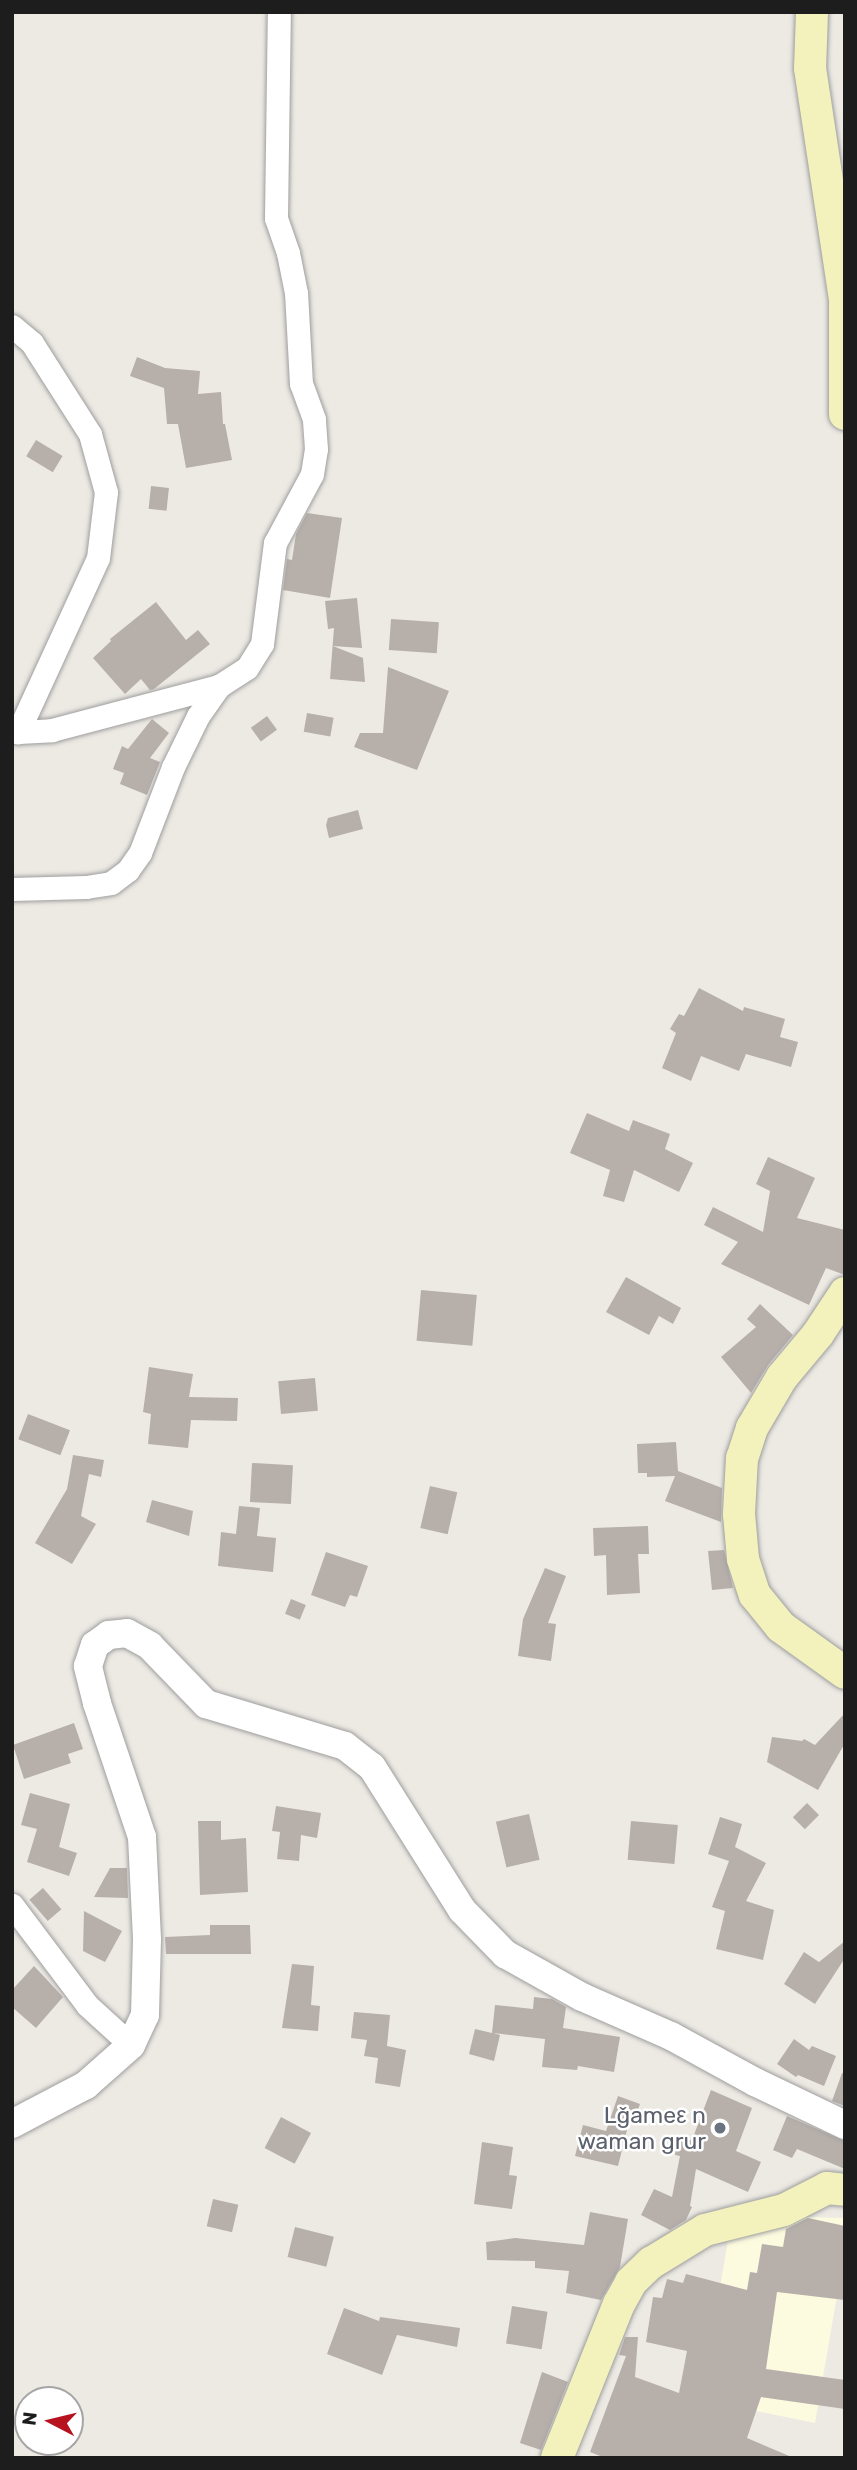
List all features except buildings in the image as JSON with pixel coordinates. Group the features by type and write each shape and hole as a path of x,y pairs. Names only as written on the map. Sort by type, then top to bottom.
{"main road":[{"path":"812,12 810,68 845,299"},
{"path":"845,305 845,414"},
{"path":"845,1293 818,1334 782,1377 752,1427 742,1458 739,1514 743,1559 755,1595 781,1627 845,1673"},
{"path":"556,2458 619,2304 631,2282 651,2263 705,2230 784,2210 827,2188 845,2190"}],"street":[{"path":"12,326 32,343 90,435 106,492 98,558 15,729 52,730 219,686 247,668 262,643 275,543 312,474 316,449 314,419 301,384 296,293 288,253 276,218 279,12"},
{"path":"12,889 86,887 111,883 128,870 140,853 173,767 198,716 219,686"},
{"path":"12,2124 86,2085 131,2045 145,2015 147,1939 142,1837 97,1703 88,1666 95,1645 108,1634 127,1633 150,1646 206,1704 345,1746 372,1767 462,1910 477,1929 505,1954 582,1997 671,2036 755,2082 845,2124"},
{"path":"12,1905 87,2005 131,2045"}],"shaded area":[{"path":"805,2217 845,2218 845,2250 815,2423 701,2400 730,2228"}],"place":[{"name":"Lǧameε n waman grur","path":"720,2128"}]}
